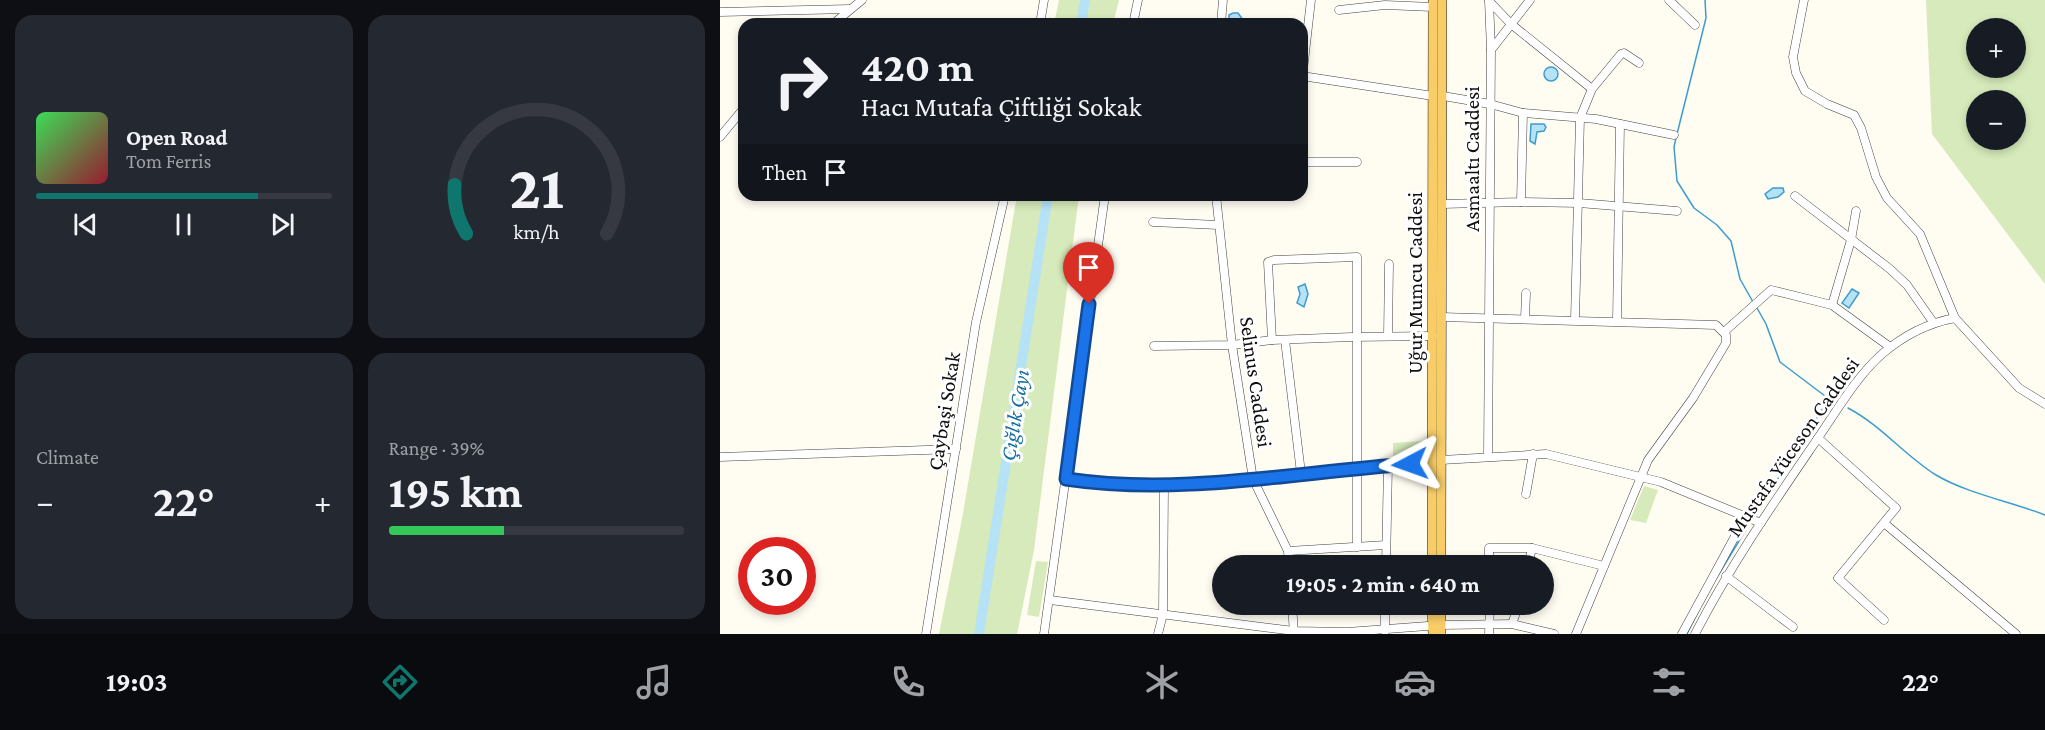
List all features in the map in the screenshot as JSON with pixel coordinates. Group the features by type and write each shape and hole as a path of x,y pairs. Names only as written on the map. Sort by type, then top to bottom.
{"main road":[{"name":"Uğur Mumcu Caddesi","path":"1441,555 1433,336 1442,0"},
{"name":"Uğur Mumcu Caddesi","path":"1433,3 1442,204 1442,317 1433,555"},
{"path":"1434,615 1437,630"},
{"path":"1437,630 1439,615"}],"street":[{"path":"840,18 861,0"},
{"path":"1041,18 1044,0"},
{"path":"1134,18 1138,0"},
{"path":"1222,18 1223,0"},
{"path":"1308,26 1311,0"},
{"path":"1489,0 1511,24 1592,89"},
{"name":"Asmaaltı Caddesi","path":"1488,457 1491,50 1489,0"},
{"path":"1491,50 1530,0"},
{"path":"1669,0 1695,25"},
{"path":"1804,0 1793,57 1796,73 1805,91 1827,104 1854,115 1861,128 1876,177 1887,198 1920,234 1955,318 2019,388 2045,404"},
{"path":"1339,10 1385,3 1433,3"},
{"path":"720,12 850,9"},
{"path":"1575,320 1580,118 1592,89 1621,54 1624,53 1639,63"},
{"path":"1308,79 1438,96 1490,104 1523,113 1580,118 1674,135"},
{"path":"1521,202 1523,113"},
{"path":"720,137 738,115"},
{"path":"1617,321 1620,124"},
{"path":"1308,162 1357,162"},
{"path":"1795,196 1907,285 1933,322"},
{"name":"Çaybaşi Sokak","path":"926,634 976,322 1004,201"},
{"path":"1044,634 1104,201"},
{"name":"Selinus Caddesi","path":"1216,201 1232,345 1253,479 1288,555"},
{"path":"1442,204 1579,203 1677,211"},
{"path":"1832,305 1851,240 1856,211"},
{"path":"1152,222 1218,225"},
{"path":"1272,340 1266,267 1268,262 1357,257 1357,547"},
{"path":"1388,336 1389,264"},
{"path":"1724,332 1771,290 1832,305 1890,347"},
{"path":"1525,319 1526,293"},
{"path":"1442,317 1716,325 1724,332 1726,343 1640,477 1576,634"},
{"name":"Mustafa Yüceson Caddesi","path":"1695,634 1726,576 1818,438 1871,365 1890,347 1933,322 1955,318"},
{"path":"1154,346 1433,336"},
{"path":"1285,340 1301,473"},
{"path":"1818,438 1896,508 1838,578 1884,620"},
{"path":"720,457 956,449"},
{"path":"1526,494 1533,454"},
{"path":"1066,479 1111,486 1164,486 1388,465 1546,454 1640,477 1708,499 1761,523"},
{"path":"1386,555 1388,465"},
{"path":"1158,634 1163,614 1164,486"},
{"name":"Mustafa Yüceson Caddesi","path":"1682,634 1748,517"},
{"path":"1884,524 2016,634"},
{"path":"1288,551 1386,545"},
{"path":"1490,555 1490,548 1532,548 1604,566"},
{"path":"1530,555 1532,548"},
{"path":"1726,576 1793,627"},
{"path":"1050,600 1294,632 1437,630 1512,624 1522,630 1554,634"},
{"path":"1293,615 1294,632"},
{"path":"1385,615 1385,631"},
{"path":"1490,615 1490,634"},
{"path":"1512,624 1515,615"}],"green space":[{"path":"1059,0 1119,0 1114,18 1055,18"},
{"path":"1926,0 2045,0 2045,284 1932,134"},
{"path":"1016,201 1078,201 1034,550 1017,634 939,634 962,519"},
{"path":"1422,441 1421,459 1393,460 1393,443"},
{"path":"1644,486 1658,490 1646,523 1630,520"},
{"path":"1036,561 1048,562 1039,617 1027,615"}],"water":[{"path":"1238,13 1242,18 1229,18 1229,15"},
{"path":"1551,67 1556,69 1558,74 1556,79 1551,81 1546,79 1544,74 1546,69"},
{"path":"1531,124 1544,124 1546,127 1544,131 1537,132 1535,144 1530,141"},
{"path":"1773,188 1783,188 1784,192 1778,197 1768,199 1765,194"},
{"path":"1305,284 1308,294 1304,307 1297,303 1300,294 1298,287"},
{"path":"1852,289 1859,293 1849,308 1842,303"}],"waterway":[{"name":"Çığlık Çayı","path":"1082,18 1085,0"},
{"path":"1677,134 1706,18 1705,0"},
{"path":"1676,138 1674,147 1677,181 1694,208 1717,225 1731,241 1740,279 1753,302"},
{"name":"Çığlık Çayı","path":"979,634 1047,201"},
{"path":"1754,516 1829,399 1780,362 1766,324 1757,308"},
{"path":"1848,408 1872,423 1936,475 1975,492 2045,515"},
{"path":"1717,577 1750,523"},
{"path":"1687,634 1700,608"}],"route":[{"path":"1089,304 1066,479 1111,486 1180,486 1410,464"}]}
